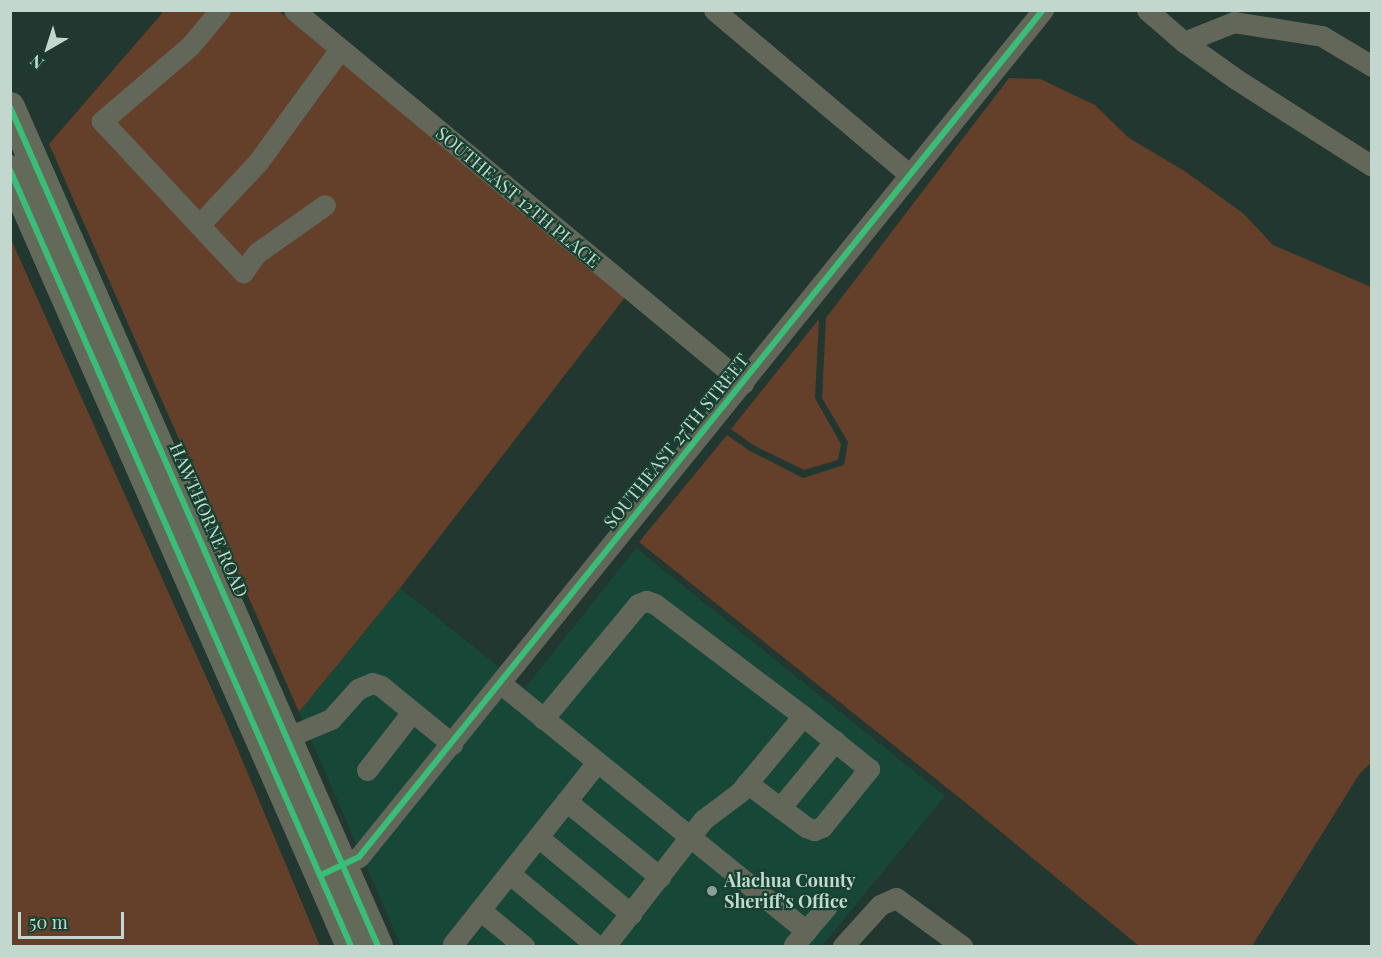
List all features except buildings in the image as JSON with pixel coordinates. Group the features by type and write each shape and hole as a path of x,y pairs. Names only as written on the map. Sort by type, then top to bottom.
{"highway":[{"name":"HAWTHORNE ROAD","path":"10,107 22,176 181,525 332,870 378,946"},
{"name":"HAWTHORNE ROAD","path":"181,525 288,737 332,870 351,946"}],"street":[{"path":"220,10 190,46 102,121 243,272 257,253 325,205"},
{"name":"SOUTHEAST 12TH PLACE","path":"294,10 743,383"},
{"path":"714,10 909,174"},
{"name":"SOUTHEAST 27TH STREET","path":"332,870 359,857 1043,10"},
{"path":"1147,10 1184,42 1236,79 1371,166"},
{"path":"1184,42 1234,22 1322,36 1371,66"},
{"path":"199,225 258,162 340,49"},
{"path":"543,719 638,604 646,601 655,604 869,769 822,826 814,830 806,827 747,783"},
{"path":"288,737 331,719 358,689 372,683 452,744"},
{"path":"500,683 691,837 801,939 827,906"},
{"path":"367,770 412,712"},
{"path":"605,946 711,813 731,801 803,716"},
{"path":"780,808 835,741"},
{"path":"454,946 453,944 597,762"},
{"path":"566,801 660,877"},
{"path":"538,837 631,914"},
{"path":"509,873 597,946"},
{"path":"843,946 880,905 897,898 962,946"},
{"path":"480,910 524,946"}],"shaded area":[{"path":"164,11 212,11 185,42 104,112 243,262 208,224 340,60 626,296 400,588 299,712 49,144"},
{"path":"228,11 279,11 331,52 253,158 200,215 112,122"},
{"path":"1009,78 1040,79 1095,105 1129,138 1186,172 1244,214 1273,245 1371,287 1371,763 1360,773 1252,946 1139,946 961,799 639,542 727,435 750,451 803,478 844,465 848,442 822,398 826,318"},
{"path":"10,237 228,726 320,946 11,946"},
{"path":"819,319 815,398 841,444 838,460 804,470 753,445 731,429"},
{"path":"636,548 945,796 822,946 401,946 364,861 512,678 525,688"},
{"path":"400,588 503,670 358,848 299,712"}],"cycle path":[{"path":"321,875 359,857 1043,10"},
{"path":"10,107 378,946"},
{"path":"10,170 351,946"}],"place":[{"name":"Alachua County Sheriff's Office","path":"712,891"}]}
